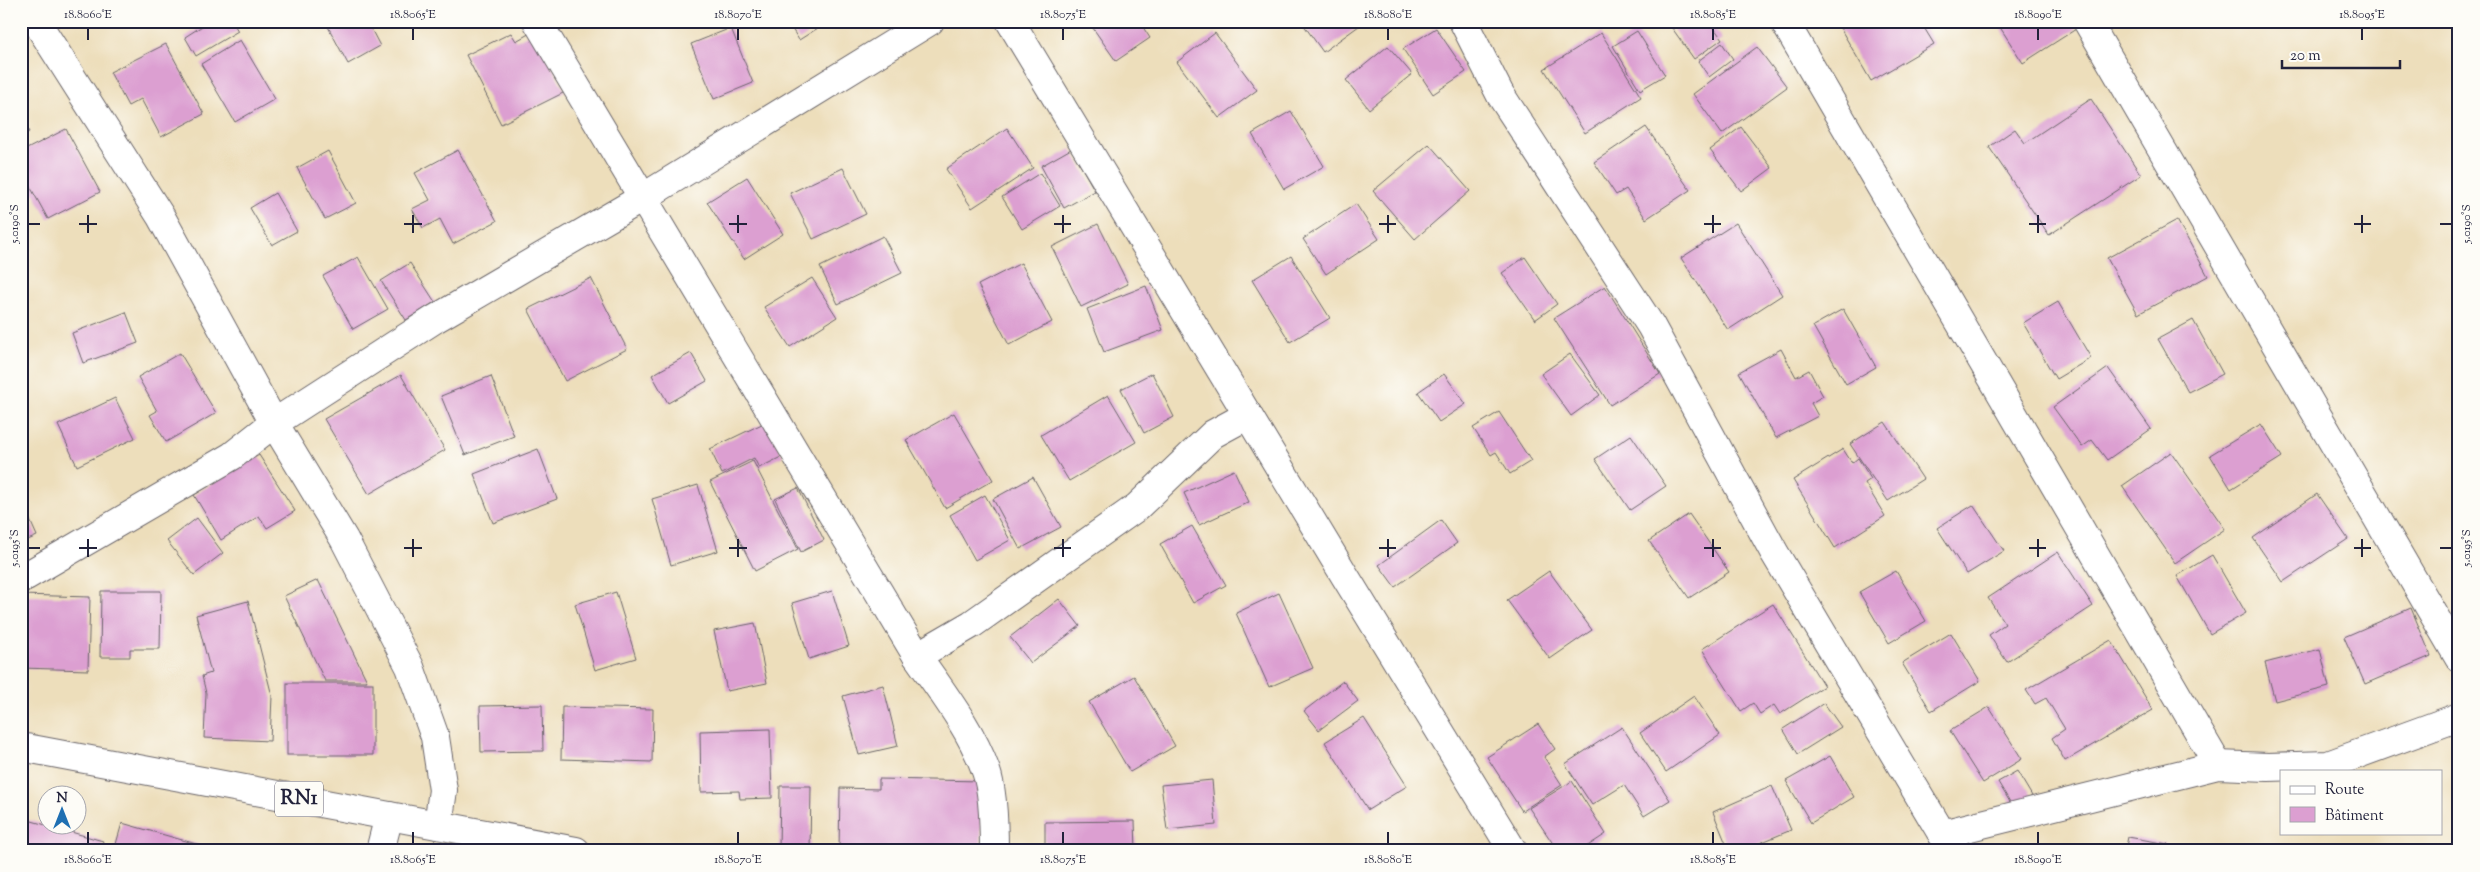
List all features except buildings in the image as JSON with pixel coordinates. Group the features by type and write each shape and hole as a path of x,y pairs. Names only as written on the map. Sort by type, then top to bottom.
{"main road":[{"path":"36,21 161,217 274,423 344,539 410,666 435,737 443,790 438,825"},
{"path":"537,21 917,656 969,734 987,772 994,830 994,851"},
{"path":"21,579 232,456 274,423 435,319 644,197 930,21"},
{"path":"1010,21 1513,851"},
{"path":"1463,21 1500,94 1651,326 1774,552 1949,842 2218,765 2268,767 2328,765 2459,717"},
{"path":"1784,21 2218,765"},
{"path":"2087,21 2459,658"},
{"path":"917,656 972,624 1137,507 1214,434 1248,415"},
{"name":"RN1","path":"21,747 576,851"},
{"path":"380,851 389,816"}]}
